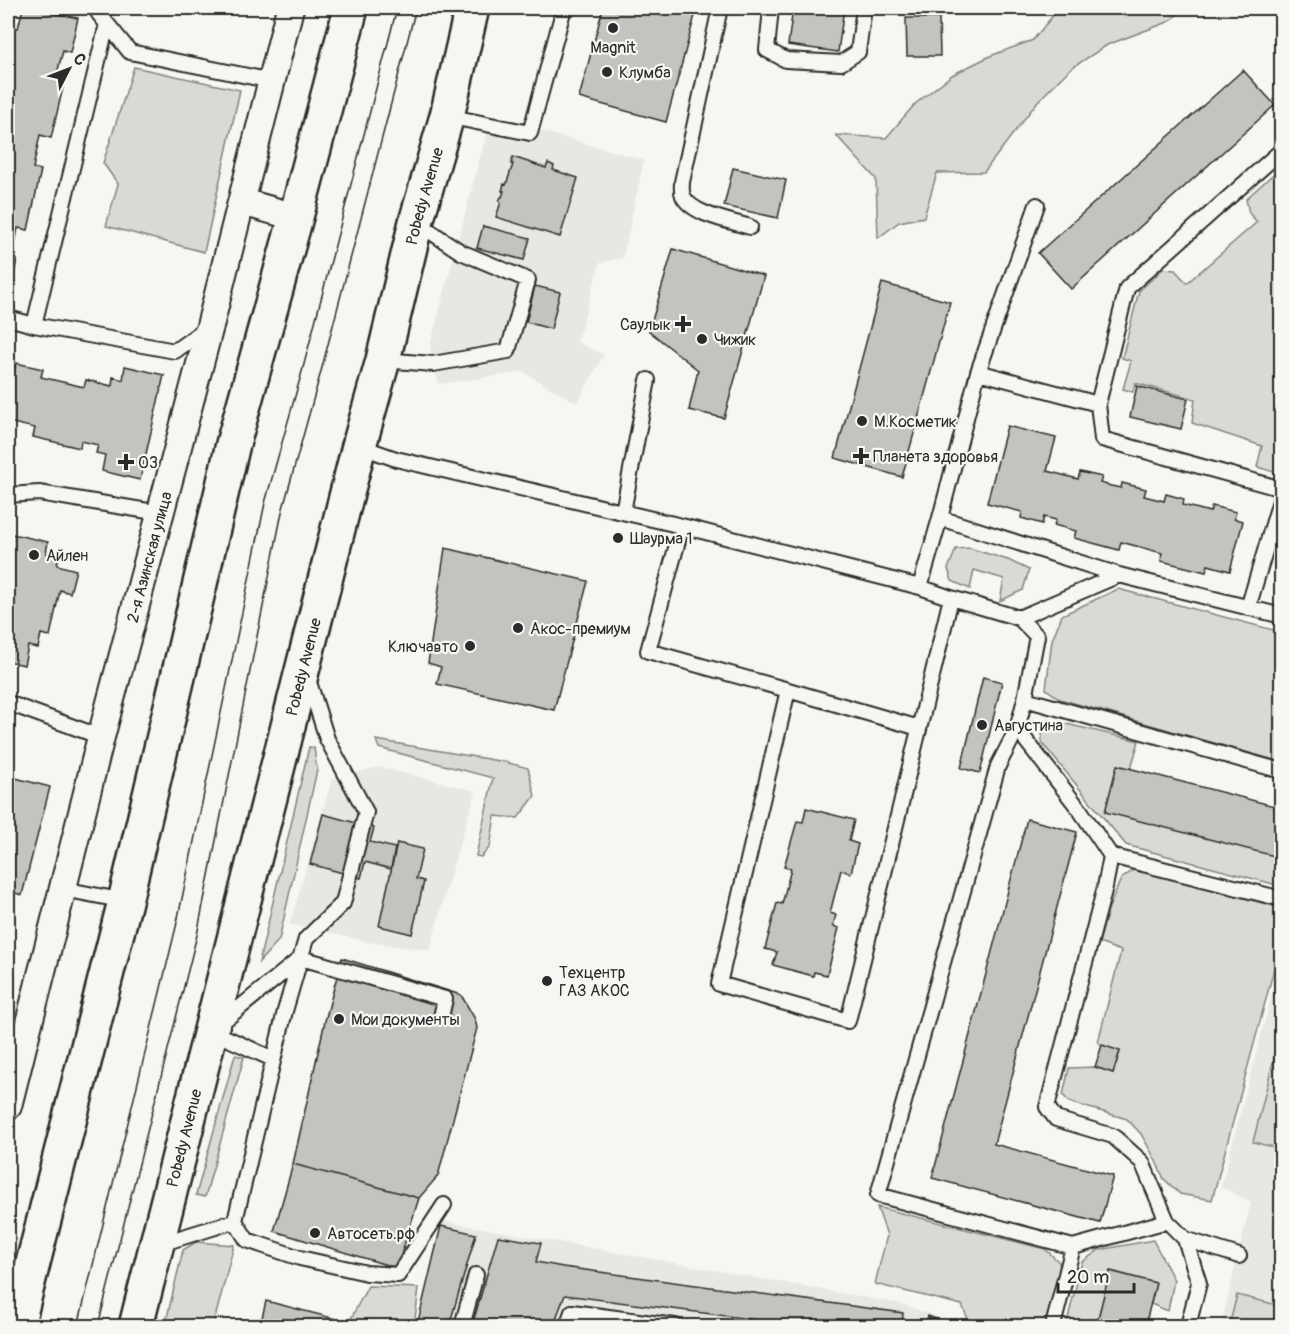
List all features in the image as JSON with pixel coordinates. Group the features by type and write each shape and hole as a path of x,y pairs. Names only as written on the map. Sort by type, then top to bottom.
{"main road":[{"path":"16,1326 125,901 233,444 351,8"},
{"name":"Pobedy Avenue","path":"136,1326 359,446 383,360 416,222 447,116 472,8"}],"street":[{"name":"2-я Азинская улица","path":"8,1106 290,8"},
{"path":"242,202 296,217"}],"lane":[{"path":"96,8 130,52 272,81"},
{"path":"447,116 530,133 564,8"},
{"path":"720,8 682,182 682,194 696,210 750,227"},
{"path":"771,8 767,50 786,60 841,63 858,52 864,8"},
{"path":"34,325 107,24"},
{"path":"1281,150 1127,288 1098,404 1102,439 1281,489"},
{"path":"920,587 978,372 1037,205"},
{"path":"383,360 433,364 508,351 528,280 461,252 416,222"},
{"path":"8,318 34,325 175,351 210,326"},
{"path":"978,372 1098,404"},
{"path":"623,512 648,380"},
{"path":"359,446 396,459 682,526 920,587 1019,618 1037,636 1025,699 1017,729 998,766 878,1195 1073,1247 1167,1221"},
{"path":"8,495 39,492 160,513"},
{"path":"1248,608 1281,494"},
{"path":"940,518 1119,575 1281,616"},
{"path":"682,526 648,651 920,728"},
{"path":"1019,618 1119,575"},
{"path":"788,690 719,984 848,1022 951,598"},
{"path":"303,666 327,739 366,812 343,903 306,939 285,1011 235,1221 247,1240 300,1258 367,1273 398,1275 444,1205"},
{"path":"1025,699 1281,771"},
{"path":"8,703 101,737"},
{"path":"1017,729 1080,810 1111,856 1281,899"},
{"path":"1111,856 1105,887 1047,1107 1056,1119 1113,1136 1142,1162 1167,1221 1185,1239 1239,1256"},
{"path":"63,889 125,901"},
{"path":"301,958 445,999 441,1017"},
{"path":"273,1059 211,1031 301,958"},
{"path":"156,1246 235,1221"},
{"path":"1185,1239 1199,1284 1188,1326"},
{"path":"1053,1326 1073,1247"},
{"path":"462,1326 476,1275"},
{"path":"567,1326 572,1312 643,1324 675,1326"}],"shaded area":[{"path":"1059,8 1185,8 1168,22 1107,45 1070,69 1038,101 984,172 937,173 924,217 899,222 878,238 876,179 836,135 886,138 915,104 952,75 990,56 1033,40"},
{"path":"134,67 240,90 204,252 106,226 118,184 103,163"},
{"path":"491,117 644,160 623,258 600,263 577,342 604,355 577,403 523,372 439,384 430,346"},
{"path":"1281,167 1281,474 1257,467 1262,446 1192,423 1195,399 1135,383 1133,392 1123,389 1131,361 1122,358 1139,291 1163,269 1175,270 1187,283 1257,222 1249,213 1246,199"},
{"path":"969,548 1008,560 1029,570 1023,590 1000,601 1004,579 974,570 970,589 952,581 948,569 956,549"},
{"path":"1118,589 1281,632 1281,762 1060,699 1046,689 1052,640 1062,615"},
{"path":"1062,723 1139,741 1131,768 1117,765 1281,858 1281,886 1126,845 1042,743 1042,729"},
{"path":"376,740 528,768 535,796 518,818 495,816 490,847 481,857 476,856 493,778 379,748"},
{"path":"309,747 314,748 317,770 279,940 259,962"},
{"path":"379,767 476,791 430,950 373,943 290,924 332,779"},
{"path":"1135,869 1281,908 1281,943 1212,1200 1180,1194 1164,1179 1141,1134 1127,1119 1069,1102 1063,1095 1069,1068 1095,1067 1113,1073 1120,1052 1098,1042 1121,951 1099,943 1108,910 1121,879"},
{"path":"1280,963 1282,963 1281,1326 1221,1326 1251,1202 1221,1187"},
{"path":"1281,1030 1281,1149 1253,1142"},
{"path":"235,1055 244,1057 205,1197 196,1195"},
{"path":"877,1207 1045,1249 1059,1262 1061,1277 1048,1326 971,1326 962,1305 875,1284 887,1235"},
{"path":"442,1221 901,1304 964,1326 417,1326"},
{"path":"1153,1240 1174,1280 1168,1311 1151,1304 1156,1283 1111,1271 1096,1326 1066,1326 1082,1262 1099,1250"},
{"path":"196,1242 234,1245 213,1326 165,1326 183,1250"},
{"path":"368,1286 419,1288 414,1326 347,1326"},
{"path":"1237,1295 1281,1306 1281,1326 1229,1326"}],"building":[{"path":"23,8 78,18 70,53 63,51 56,77 65,79 51,138 40,135 33,168 41,170 28,230 18,228 12,259 17,260 11,289 8,288 8,26 18,28"},
{"path":"603,8 697,8 666,122 579,98"},
{"path":"793,8 844,8 838,52 788,45"},
{"path":"906,18 939,18 940,56 907,56"},
{"path":"1243,70 1275,105 1071,289 1038,253"},
{"path":"513,157 546,168 548,163 554,166 553,170 578,178 560,237 496,217 504,184 506,185 513,164 511,164"},
{"path":"733,168 786,180 778,218 724,206"},
{"path":"483,226 530,238 524,260 477,248"},
{"path":"673,249 764,276 724,418 689,410 698,370 649,331"},
{"path":"882,283 950,302 902,477 835,458"},
{"path":"535,286 560,292 551,329 526,322"},
{"path":"16,363 43,369 41,377 84,387 86,380 112,386 113,377 123,380 125,366 164,375 140,480 102,471 105,455 96,453 98,445 81,441 80,448 33,437 35,428 8,422 8,399"},
{"path":"1137,386 1188,399 1181,429 1130,417"},
{"path":"1007,426 1056,438 1047,471 1078,479 1080,472 1102,477 1100,483 1111,486 1121,488 1122,483 1146,489 1144,496 1164,501 1166,494 1184,499 1183,505 1210,512 1212,506 1236,512 1234,519 1243,521 1230,571 1208,565 1206,572 1161,561 1162,553 1121,542 1119,550 1074,538 1076,531 1054,525 1056,520 1044,517 1042,524 1021,518 1022,512 987,503"},
{"path":"8,533 48,542 46,553 59,556 57,565 76,570 70,593 60,590 50,636 41,634 38,648 28,646 24,665 8,661"},
{"path":"445,548 588,581 554,710 437,684 441,667 428,663"},
{"name":"Августина","path":"983,677 1002,682 980,773 961,768"},
{"path":"1117,765 1282,808 1282,858 1105,812"},
{"path":"8,776 50,787 22,895 8,891"},
{"path":"806,808 854,820 849,841 858,844 851,873 841,870 830,913 836,915 833,926 839,928 827,975 814,972 813,976 773,965 777,952 765,949 777,903 782,904 791,869 784,867 797,821 803,822"},
{"path":"323,814 374,828 370,842 395,848 391,869 365,862 361,878 310,864"},
{"path":"1027,819 1077,832 994,1144 1113,1176 1100,1223 932,1178"},
{"path":"397,843 423,849 416,879 424,881 412,934 379,926"},
{"path":"342,958 461,995 475,1019 477,1028 438,1176 419,1198 293,1164 325,1021"},
{"path":"1102,1045 1120,1051 1113,1073 1095,1067"},
{"path":"293,1164 419,1198 397,1268 274,1231"},
{"path":"441,1226 476,1234 449,1326 417,1326"},
{"path":"498,1236 541,1243 536,1262 903,1313 902,1326 804,1326 565,1295 553,1326 472,1326"},
{"path":"1110,1271 1156,1283 1145,1326 1096,1326"},
{"path":"266,1301 336,1319 334,1326 260,1326"},
{"path":"928,1316 953,1326 924,1326"}],"tram line":[{"path":"78,1326 176,927 265,503 303,368 397,8"},
{"path":"98,1326 197,935 282,512 416,8"}],"place":[{"name":"Magnit","path":"613,28"},
{"name":"Клумба","path":"607,72"},
{"name":"Саулык","path":"683,324"},
{"name":"Чижик","path":"702,339"},
{"name":"М.Косметик","path":"862,421"},
{"name":"Планета здоровья","path":"861,456"},
{"name":"03","path":"126,462"},
{"name":"Шаурма 1","path":"618,538"},
{"name":"Айлен","path":"34,555"},
{"name":"Акос-премиум","path":"518,628"},
{"name":"Ключавто","path":"470,646"},
{"name":"Августина","path":"982,725"},
{"name":"Техцентр ГАЗ АКОС","path":"547,981"},
{"name":"Мои документы","path":"339,1019"},
{"name":"Автосеть.рф","path":"315,1233"}]}
